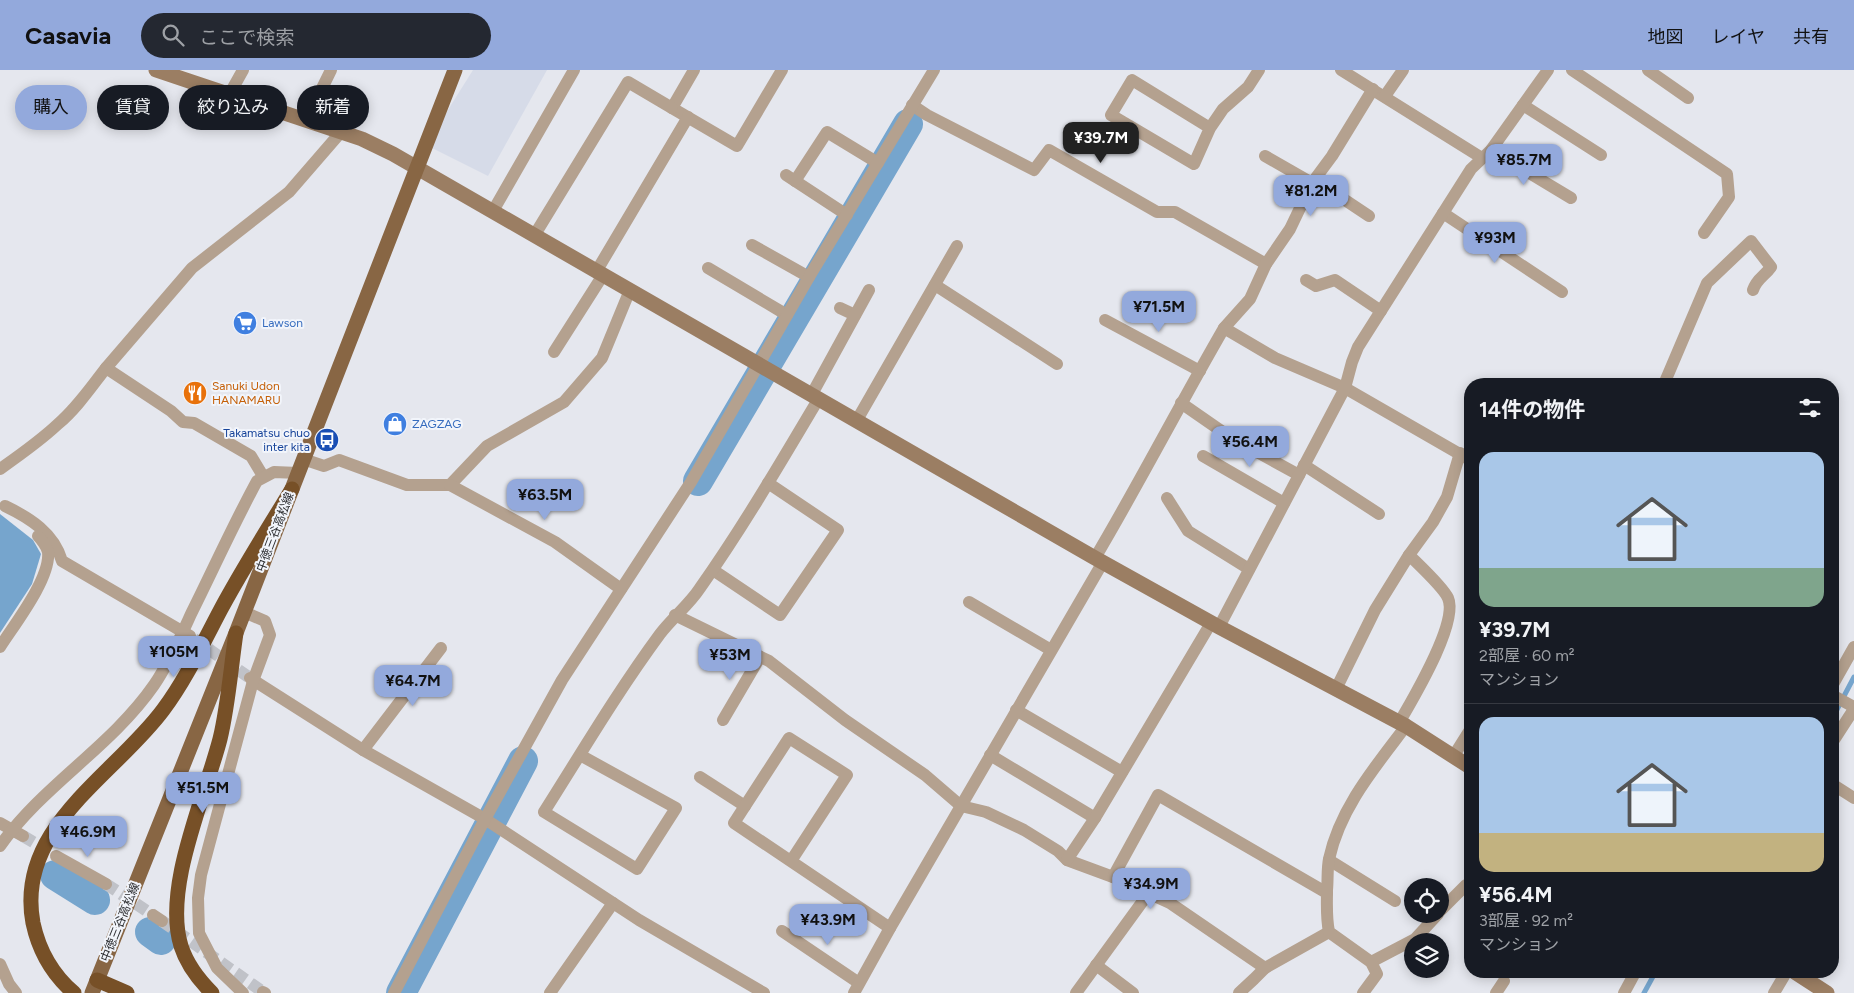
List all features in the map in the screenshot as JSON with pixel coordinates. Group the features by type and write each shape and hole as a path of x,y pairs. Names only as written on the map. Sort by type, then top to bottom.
{"highway":[{"path":"69,988 47,963 36,936 30,908 32,882 37,860 50,836 75,802 128,749 162,711 196,656 222,607 292,489"},
{"path":"212,993 193,973 181,946 175,915 178,883 220,737 236,633"},
{"path":"95,987 127,993"}],"main road":[{"name":"中徳三谷高松線","path":"95,987 236,633 455,70"}],"street":[{"path":"156,70 202,85"},
{"path":"234,85 243,70"},
{"path":"324,85 331,70"},
{"path":"493,212 574,70"},
{"path":"672,108 694,70"},
{"path":"534,236 628,82 736,146 782,70"},
{"path":"394,993 485,820 562,680 764,366 787,315 934,70"},
{"path":"1210,128 1132,80 1111,115 1194,164 1210,128 1223,109 1248,87 1259,70"},
{"path":"1341,70 1487,154 1571,198"},
{"path":"1386,96 1403,70"},
{"path":"1067,860 1249,569 1345,388 1358,347 1471,169 1487,154 1548,70"},
{"path":"1572,70 1727,174 1729,197 1704,233"},
{"path":"1648,70 1688,98"},
{"path":"782,931 856,988 1052,650 1181,403 1224,328 1250,299 1266,264 1290,229 1312,183 1332,156 1373,89"},
{"path":"912,105 927,115 1034,170 1049,150 1157,212 1175,212 1266,264"},
{"path":"1523,105 1601,155"},
{"path":"554,352 688,117"},
{"path":"335,130 362,140 417,167 1099,560 1215,625 1402,725 1464,763"},
{"path":"0,469 32,447 60,423 81,401 106,368 192,268 289,192 341,132"},
{"path":"847,214 790,178 827,132 878,163"},
{"path":"1265,156 1312,183 1324,186 1369,216"},
{"path":"1443,213 1562,292"},
{"path":"1667,378 1707,283 1751,241 1771,267 1766,275 1756,281 1753,290"},
{"path":"752,245 809,277"},
{"path":"858,420 956,246"},
{"path":"708,268 787,315"},
{"path":"1306,280 1316,286 1335,280 1381,311"},
{"path":"935,285 1057,364"},
{"path":"450,485 487,446 564,402 602,358 630,290"},
{"path":"580,754 676,808 638,869 544,812 580,754 604,716 660,634 675,615 699,591 768,483 816,396 868,290"},
{"path":"840,308 855,315"},
{"path":"1105,320 1200,371"},
{"path":"1224,328 1275,358 1345,388 1464,455"},
{"path":"106,368 171,411 184,422 194,423 251,456 263,476"},
{"path":"1181,403 1230,438 1301,470 1379,514"},
{"path":"1203,456 1284,503"},
{"path":"304,458 324,466 339,460 407,485 450,485 555,542 621,589"},
{"path":"1336,690 1375,610 1409,555 1433,522 1464,458"},
{"path":"0,846 17,833 35,804 112,734 154,684 187,634 257,481 263,476 274,472 298,474"},
{"path":"713,570 780,614 838,530 768,483"},
{"path":"1167,498 1188,531 1249,569"},
{"path":"2,505 39,526 59,550 62,562 187,634"},
{"path":"0,647 40,584 47,568 48,550 40,538 2,505"},
{"path":"1363,993 1377,974 1371,962 1329,932 1325,916 1329,860 1339,825 1347,809 1402,725 1448,624 1449,600 1409,555"},
{"path":"969,602 1052,650"},
{"path":"243,993 217,968 199,933 197,912 201,875 251,679 270,635 265,621 244,612"},
{"path":"675,615 768,661 845,720 925,775 961,806 986,812 1024,830 1058,851 1067,860 1113,877 1170,903 1264,968"},
{"path":"1839,679 1854,647"},
{"path":"363,750 441,648"},
{"path":"723,720 760,657"},
{"path":"251,679 363,750 500,829 613,903 764,993"},
{"path":"1839,696 1852,706 1839,730"},
{"path":"1016,710 1122,772"},
{"path":"791,861 847,775 789,738 734,823 890,928"},
{"path":"1453,757 1464,740"},
{"path":"990,755 1095,818"},
{"path":"700,777 745,806"},
{"path":"1839,788 1854,798"},
{"path":"1113,877 1158,795 1327,893"},
{"path":"0,823 17,833"},
{"path":"56,856 106,884"},
{"path":"1329,860 1395,901"},
{"path":"1449,903 1464,887"},
{"path":"1076,993 1148,894"},
{"path":"550,993 613,903"},
{"path":"1371,962 1415,939 1430,923"},
{"path":"1239,993 1264,968 1329,932"},
{"path":"0,964 16,993"},
{"path":"1096,965 1133,993"},
{"path":"1624,993 1632,978"},
{"path":"1774,993 1783,978"},
{"path":"1804,978 1827,993"},
{"path":"1496,993 1504,981"}],"shaded area":[{"path":"473,70 547,70 488,176 426,145"}],"water":[{"path":"0,514 33,540 41,554 32,584 0,633"}],"waterway":[{"path":"698,481 908,124"},
{"path":"1839,706 1854,677"},
{"path":"401,993 523,761"},
{"path":"55,875 95,900"},
{"path":"150,932 161,940"},
{"path":"1644,993 1652,978"}],"tunnel":[{"path":"194,639 250,678"},
{"path":"23,836 52,853"},
{"path":"106,884 153,915"},
{"path":"162,921 263,992"}],"place":[{"name":"Lawson","path":"245,323"},
{"name":"Sanuki Udon HANAMARU","path":"195,393"},
{"name":"ZAGZAG","path":"395,424"},
{"name":"Takamatsu chuo inter kita","path":"327,440"}]}
